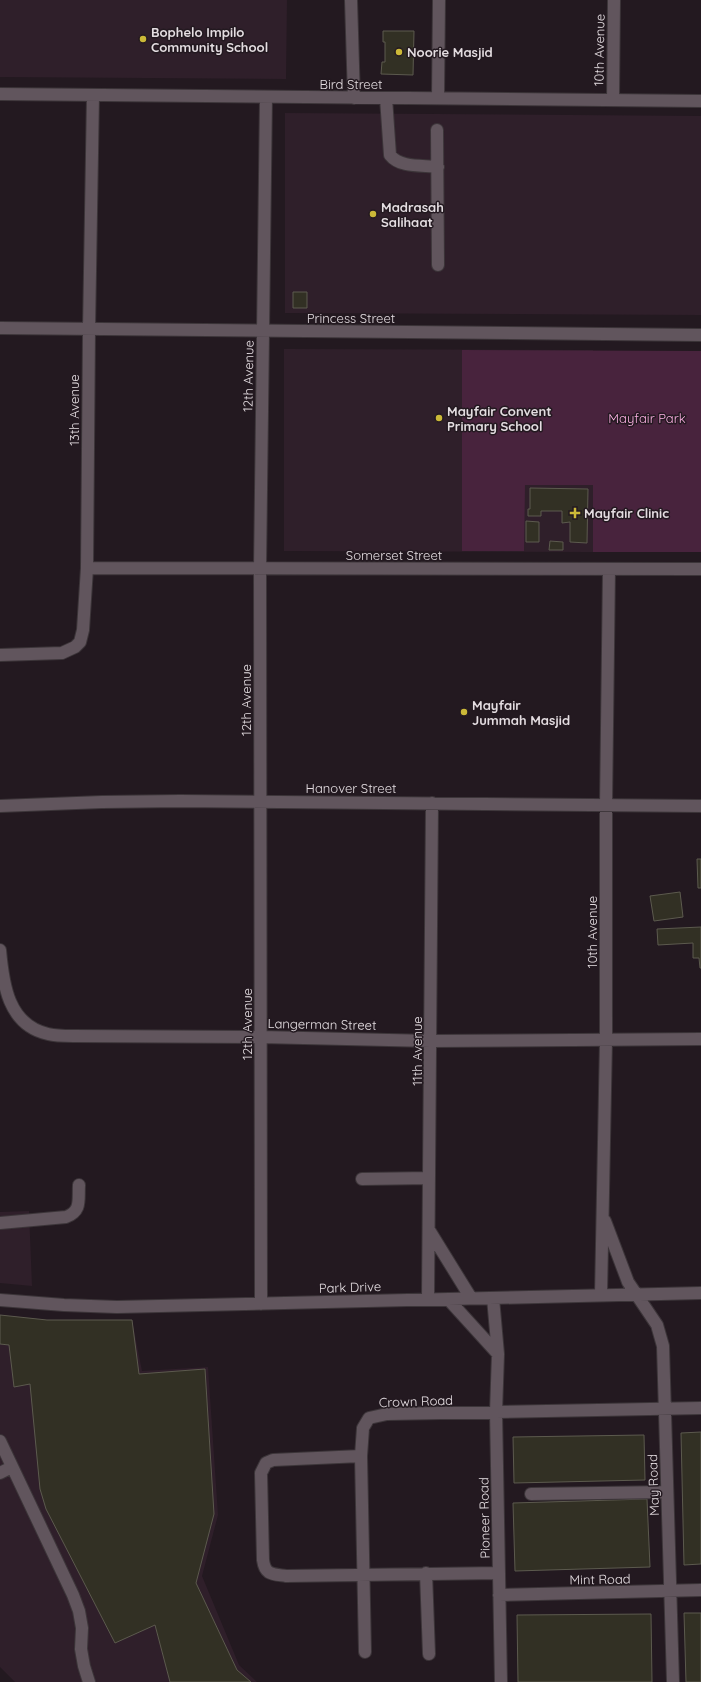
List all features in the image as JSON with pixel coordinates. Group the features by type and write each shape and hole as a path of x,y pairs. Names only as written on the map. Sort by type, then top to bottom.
{"street":[{"path":"351,0 354,98"},
{"path":"438,98 439,0"},
{"name":"10th Avenue","path":"613,100 614,0"},
{"name":"Bird Street","path":"0,94 701,101"},
{"name":"13th Avenue","path":"0,655 57,653 69,650 80,642 83,630 87,568 93,95"},
{"name":"12th Avenue","path":"261,1304 260,569 266,97"},
{"path":"386,98 390,155 395,161 402,163 438,167"},
{"path":"437,130 438,265"},
{"name":"Princess Street","path":"0,328 701,335"},
{"name":"Somerset Street","path":"87,568 701,569"},
{"name":"10th Avenue","path":"602,1295 602,1213 606,1040 606,806 609,570"},
{"name":"Hanover Street","path":"0,806 102,802 432,803 701,806"},
{"name":"11th Avenue","path":"428,1299 432,803"},
{"name":"Langerman Street","path":"0,950 2,975 9,1001 24,1021 37,1030 48,1034 80,1036 261,1037 431,1041 701,1039"},
{"path":"362,1179 429,1178"},
{"path":"0,1223 66,1217 74,1214 77,1209 79,1185"},
{"name":"May Road","path":"602,1213 618,1259 628,1282 657,1325 663,1346 673,1682"},
{"path":"429,1229 471,1298"},
{"name":"Park Drive","path":"0,1300 117,1307 701,1293"},
{"name":"Pioneer Road","path":"493,1298 498,1354 496,1412 501,1682"},
{"path":"448,1299 498,1354"},
{"name":"Crown Road","path":"365,1652 361,1456 363,1428 366,1422 374,1416 386,1414 701,1408"},
{"path":"0,1441 73,1595 79,1611 82,1628 81,1649 89,1682"},
{"path":"361,1456 273,1460 266,1463 261,1473 261,1510 263,1560 264,1567 267,1571 272,1574 286,1576 498,1573"},
{"path":"0,1473 12,1466"},
{"path":"531,1494 667,1492"},
{"path":"426,1573 429,1654"},
{"name":"Mint Road","path":"499,1595 701,1590"}],"shaded area":[{"name":"Bophelo Impilo Community School","path":"0,0 287,0 286,79 0,77"},
{"path":"285,113 701,116 701,315 285,313"},
{"name":"Mayfair Convent Primary School","path":"284,349 593,350 593,552 284,551"},
{"path":"29,1211 32,1286 0,1283 0,1212"},
{"path":"0,1315 47,1320 132,1320 142,1371 208,1367 218,1515 202,1576 239,1665 257,1682 15,1682 0,1667"}],"green space":[{"name":"Mayfair Park","path":"462,350 701,351 701,552 593,552 593,485 525,485 524,551 462,551"}],"building":[{"name":"Noorie Masjid","path":"383,31 414,31 413,75 381,74 382,62 385,62 385,42 383,42"},
{"path":"293,292 307,292 307,308 293,308"},
{"name":"Mayfair Clinic","path":"530,488 588,489 587,543 570,542 570,522 562,523 562,511 541,511 541,516 528,516 528,509 530,509"},
{"path":"526,521 539,522 539,542 526,542"},
{"path":"550,541 563,542 563,550 549,550"},
{"path":"697,859 701,859 701,888 698,888"},
{"path":"680,892 683,917 654,921 650,896"},
{"path":"701,927 701,968 699,958 693,958 693,943 658,945 657,929"},
{"path":"0,1315 47,1320 132,1320 139,1374 205,1369 214,1514 196,1583 237,1670 251,1682 170,1682 155,1625 115,1643 46,1509 40,1489 30,1384 14,1387 9,1345 0,1344"},
{"path":"701,1432 701,1564 684,1565 681,1433"},
{"path":"644,1435 645,1480 514,1483 513,1437"},
{"path":"647,1499 650,1567 515,1571 513,1503"},
{"path":"684,1613 701,1613 701,1682 686,1682"},
{"path":"651,1614 652,1682 518,1682 517,1615"}],"place":[{"name":"Bophelo Impilo Community School","path":"143,39"},
{"name":"Noorie Masjid","path":"399,52"},
{"name":"Madrasah Salihaat","path":"373,214"},
{"name":"Mayfair Convent Primary School","path":"439,418"},
{"name":"Mayfair Clinic","path":"575,513"},
{"name":"Mayfair Jummah Masjid","path":"464,712"}]}
